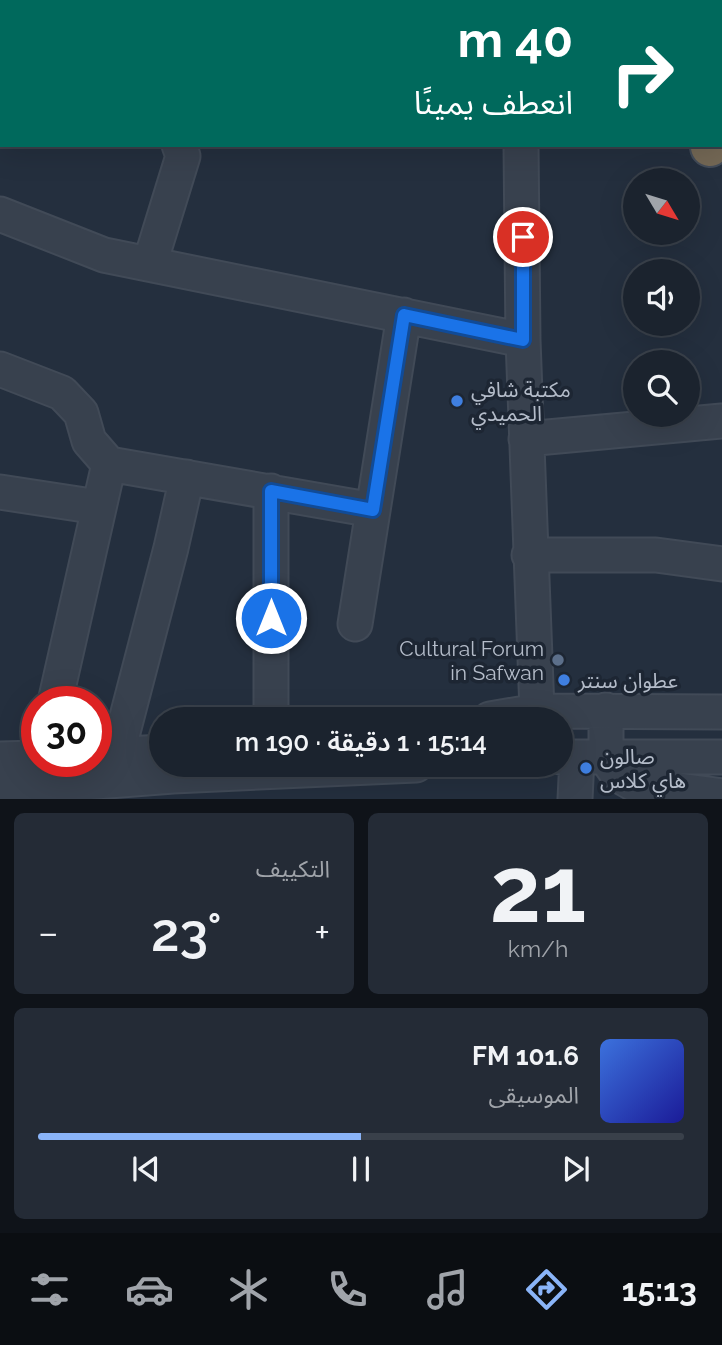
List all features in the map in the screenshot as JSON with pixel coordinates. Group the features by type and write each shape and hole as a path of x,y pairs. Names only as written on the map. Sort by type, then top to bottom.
{"street":[{"path":"150,262 183,156 180,147"},
{"path":"521,147 529,555 537,707"},
{"path":"0,214 104,255 150,262 523,340"},
{"path":"355,624 404,315"},
{"path":"0,369 62,393 81,413 89,441 109,464 373,510"},
{"path":"526,439 722,421"},
{"path":"59,686 109,464"},
{"path":"112,737 171,548 187,477"},
{"path":"271,491 271,707"},
{"path":"0,492 98,507"},
{"path":"529,555 656,555 722,564"},
{"path":"573,710 722,712"},
{"path":"575,799 581,758 606,710"},
{"path":"112,756 149,753"},
{"path":"581,758 722,757"},
{"path":"581,758 634,784 722,796"},
{"path":"0,759 24,782 149,777"}],"place":[{"name":"مكتبة شافي الحميدي","path":"457,401"},
{"name":"Cultural Forum in Safwan","path":"558,660"},
{"name":"عطوان سنتر","path":"564,680"},
{"name":"صالون هاي كلاس","path":"586,768"}],"route":[{"path":"271,618 271,491 373,510 404,315 523,340 523,237"}]}
